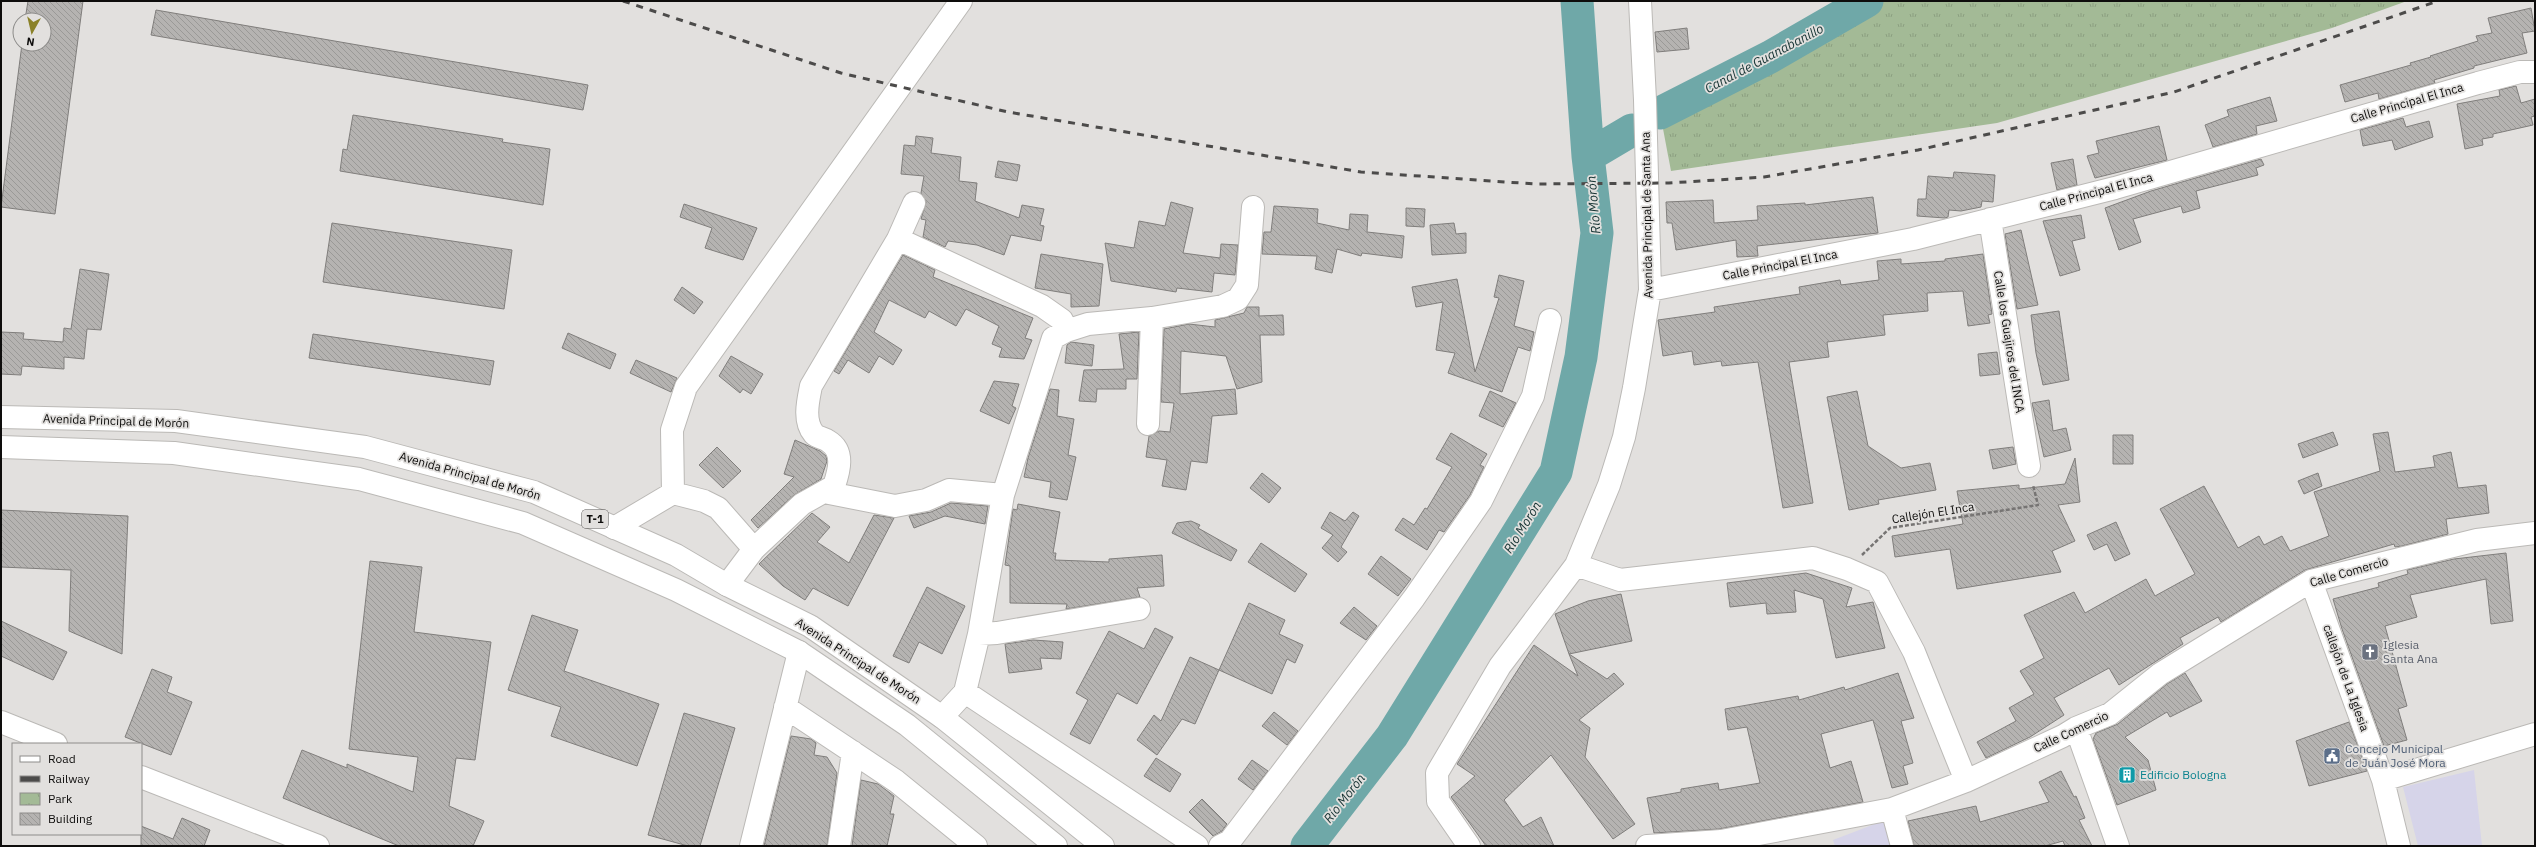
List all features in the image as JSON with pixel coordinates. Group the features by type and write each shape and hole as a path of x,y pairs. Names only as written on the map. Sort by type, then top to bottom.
{"street":[{"path":"673,493 672,430 686,387 961,1"},
{"name":"Avenida Principal de Santa Ana","path":"1469,846 1438,801 1436,773 1500,666 1576,565 1609,485 1624,437 1650,290 1645,100 1640,1"},
{"name":"Calle Principal El Inca","path":"1650,290 1913,239 2116,188 2478,83 2520,72 2535,72"},
{"path":"727,585 754,549 802,504 834,486 840,461 838,451 829,441 815,435 809,426 807,407 811,386 898,239 914,203"},
{"path":"942,717 965,692 979,634 1003,495 1053,338 1066,330 1088,324 1152,318 1223,306 1238,299 1247,285 1253,207"},
{"name":"Calle los Guajiros del INCA","path":"1990,219 2029,466"},
{"path":"898,239 1042,306 1062,320 1066,330"},
{"path":"1148,424 1152,318"},
{"path":"1220,846 1230,841 1235,835 1414,598 1481,501 1533,396 1550,320"},
{"name":"Avenida Principal de Morón","path":"1,417 176,421 365,447 534,492 676,555 727,585 810,626 942,717 1103,846"},
{"name":"Avenida Principal de Morón","path":"1,447 174,453 366,481 523,523 676,590 799,652 907,725 1056,846"},
{"path":"824,492 895,506 926,500 949,490 1003,495"},
{"path":"614,528 673,493 704,501 718,508 754,549"},
{"name":"Calle Comercio","path":"1647,846 1721,844 1892,809 1966,781 2063,736 2076,728 2110,714 2160,674 2311,581 2477,540 2535,533"},
{"path":"1576,565 1620,580 1813,558 1847,569 1877,582 1914,652 1966,781"},
{"name":"callejón de La Iglesia","path":"2311,581 2383,780 2399,846"},
{"path":"979,634 997,633 1139,609"},
{"path":"751,846 799,652"},
{"path":"965,692 1197,846"},
{"path":"785,707 896,781 976,846"},
{"path":"1,722 54,743"},
{"path":"2076,728 2118,846"},
{"path":"2383,780 2535,734"},
{"path":"839,846 853,752"},
{"path":"142,777 318,846"},
{"path":"1892,809 1902,846"}],"path":[{"name":"Callejón El Inca","path":"1847,569 1890,528 2038,505"}],"shaded area":[{"path":"2474,770 2482,846 2418,846 2403,787"},
{"path":"1888,819 1895,846 1835,846 1833,840"}],"green space":[{"path":"1866,1 2407,1 2332,28 1997,123 1671,171 1660,113"}],"building":[{"path":"28,1 83,1 55,214 1,207 21,52 52,52 52,12 26,12"},
{"path":"2531,8 2535,31 2522,33 2527,53 2474,66 2474,68 2434,80 2435,83 2379,99 2378,93 2345,102 2340,85 2411,65 2410,63 2478,41 2476,36 2492,33 2488,18"},
{"path":"156,10 588,85 583,110 151,35"},
{"path":"1687,28 1689,49 1657,52 1655,32"},
{"path":"2516,86 2521,103 2535,99 2535,116 2531,117 2533,125 2493,134 2493,137 2482,139 2483,145 2465,149 2457,104 2500,96 2499,90"},
{"path":"2270,97 2277,121 2256,126 2257,134 2213,147 2205,125 2229,116 2227,110"},
{"path":"353,115 503,139 502,142 550,149 543,205 340,171 343,149 347,150"},
{"path":"2403,118 2406,127 2429,121 2433,137 2395,150 2392,140 2363,146 2360,130"},
{"path":"2159,126 2167,160 2095,178 2087,156 2099,153 2096,141"},
{"path":"916,136 933,138 931,153 961,157 959,181 977,183 975,201 1019,218 1022,205 1044,209 1040,225 1044,226 1041,241 1011,235 1004,255 977,245 948,241 945,247 923,237 926,220 921,219 926,202 921,193 924,176 901,174 904,145 915,146"},
{"path":"2073,159 2077,185 2057,190 2051,163"},
{"path":"2261,159 2264,165 2256,168 2258,175 2196,191 2200,208 2183,213 2181,206 2133,219 2141,242 2119,250 2105,208 2151,191"},
{"path":"998,161 1020,165 1017,181 995,177"},
{"path":"1954,172 1995,175 1993,202 1982,201 1981,207 1961,211 1949,210 1948,217 1945,218 1917,216 1918,199 1926,199 1928,176 1953,178"},
{"path":"1873,197 1878,233 1757,246 1758,256 1737,257 1736,240 1676,250 1672,223 1667,223 1666,202 1713,200 1714,223 1758,220 1757,206 1805,203 1805,205"},
{"path":"1171,202 1193,208 1183,253 1220,258 1221,244 1238,245 1235,275 1214,273 1212,292 1177,288 1176,292 1111,281 1105,243 1134,248 1139,221 1165,226"},
{"path":"684,204 757,228 743,260 705,248 712,228 680,217"},
{"path":"1274,206 1318,209 1317,223 1349,230 1350,214 1368,215 1367,232 1404,236 1402,258 1362,253 1361,256 1337,249 1332,273 1315,269 1317,256 1262,254 1264,232 1271,232"},
{"path":"1406,208 1425,209 1424,227 1406,226"},
{"path":"2081,215 2085,238 2072,241 2080,270 2060,276 2043,221"},
{"path":"332,223 512,250 504,309 323,282"},
{"path":"1454,223 1456,234 1466,233 1466,253 1432,255 1430,225"},
{"path":"2021,230 2038,305 2017,309 2005,234"},
{"path":"1041,254 1103,264 1099,306 1071,307 1071,294 1035,288"},
{"path":"1983,254 1992,314 1988,315 1990,323 1968,326 1963,291 1927,293 1928,311 1883,315 1885,335 1827,342 1829,357 1789,362 1813,503 1783,508 1758,362 1722,366 1721,361 1694,365 1692,351 1663,356 1658,320 1715,312 1714,307 1800,294 1799,287 1840,280 1841,285 1879,280 1877,261 1901,259 1901,264 1945,261 1945,259"},
{"path":"903,255 935,270 933,277 1033,318 1025,338 1032,340 1024,359 999,357 1002,348 992,344 999,326 966,309 956,326 929,311 925,318 889,300 874,332 902,350 893,365 879,356 869,373 848,360 839,374 834,371"},
{"path":"80,269 109,274 101,330 87,329 84,359 64,357 64,369 22,366 21,375 1,374 1,332 24,333 23,339 63,342 64,328 71,329"},
{"path":"1499,275 1524,281 1514,326 1534,332 1530,351 1518,347 1502,392 1448,373 1455,353 1436,350 1443,302 1416,307 1412,287 1457,279 1475,372 1499,298 1494,297"},
{"path":"682,287 703,302 694,314 674,300"},
{"path":"1247,307 1259,307 1259,316 1283,315 1284,335 1260,335 1262,382 1237,389 1226,356 1181,351 1180,394 1235,389 1237,414 1212,416 1207,463 1191,461 1186,490 1162,486 1167,460 1146,457 1149,436 1159,431 1170,432 1174,403 1161,402 1164,329 1189,324 1215,327 1215,320 1244,313"},
{"path":"2059,311 2069,380 2043,385 2036,353 2031,315"},
{"path":"1139,332 1137,379 1126,379 1126,389 1097,389 1096,402 1079,401 1084,370 1124,369 1119,334"},
{"path":"568,333 616,354 610,369 562,348"},
{"path":"313,334 494,361 490,385 309,358"},
{"path":"1071,342 1094,345 1092,366 1065,363 1067,345"},
{"path":"1997,352 2000,374 1980,376 1978,354"},
{"path":"731,356 763,374 751,394 743,389 740,393 719,376"},
{"path":"636,360 677,378 671,392 630,373"},
{"path":"994,381 1019,384 1012,406 1016,408 1009,424 980,411"},
{"path":"1050,389 1059,390 1057,416 1074,419 1068,455 1076,457 1067,500 1049,497 1051,482 1024,477 1028,458"},
{"path":"1490,391 1516,403 1503,427 1479,416"},
{"path":"1857,391 1868,446 1901,468 1930,463 1936,490 1878,500 1879,504 1849,510 1827,397"},
{"path":"2049,400 2053,431 2066,428 2071,450 2044,457 2032,403"},
{"path":"2333,432 2338,445 2303,458 2298,444"},
{"path":"2388,432 2395,472 2435,467 2433,456 2451,452 2458,488 2486,485 2489,513 2446,519 2448,534 2402,546 2395,547 2394,544 2305,570 2221,622 2218,617 2180,638 2183,644 2119,685 2109,668 2054,698 2064,715 2030,737 1986,758 1977,742 2016,721 2009,708 2034,694 2020,671 2044,658 2024,615 2074,592 2085,613 2146,579 2155,596 2195,574 2160,509 2204,486 2238,548 2259,536 2264,545 2282,536 2290,551 2329,536 2314,492 2380,471 2373,434"},
{"path":"1451,433 1487,454 1480,465 1484,467 1470,495 1444,532 1439,530 1427,550 1395,530 1403,518 1414,525 1425,508 1427,509 1452,467 1436,459"},
{"path":"2113,435 2133,435 2133,464 2113,464"},
{"path":"795,440 820,451 826,456 827,461 821,479 794,495 758,528 751,520 794,477 784,474"},
{"path":"717,447 741,471 723,488 699,465"},
{"path":"2013,447 2016,464 1993,469 1989,450"},
{"path":"2075,458 2080,502 2058,505 2075,541 2052,551 2061,572 1957,589 1950,549 1895,557 1892,536 1963,524 1957,491 2019,485 2019,489 2065,484"},
{"path":"1262,473 1281,488 1269,503 1250,488"},
{"path":"2318,473 2322,486 2304,494 2298,481"},
{"path":"951,503 988,506 985,524 945,516 914,528 909,516 931,512"},
{"path":"1018,504 1060,512 1053,553 1056,553 1055,560 1109,562 1109,559 1162,555 1164,586 1137,588 1140,597 1066,609 1067,604 1010,603 1010,566 1005,565 1013,509 1017,510"},
{"path":"1,510 128,516 122,654 69,631 71,570 1,567"},
{"path":"1330,512 1345,521 1353,512 1359,516 1341,547 1347,552 1338,562 1322,548 1333,535 1321,528"},
{"path":"812,513 830,527 817,542 849,563 874,515 894,518 848,606 813,588 805,600 783,586 759,564"},
{"path":"1191,521 1200,525 1198,528 1237,550 1231,561 1172,533 1177,523"},
{"path":"2116,522 2130,554 2115,561 2107,544 2094,550 2087,535"},
{"path":"1261,543 1307,574 1295,592 1248,562"},
{"path":"2506,553 2513,621 2491,624 2486,579 2410,595 2417,617 2385,626 2407,706 2398,709 2407,740 2384,746 2342,629 2333,599 2379,587 2378,583 2408,574 2407,570 2454,559"},
{"path":"1381,556 1411,579 1398,596 1368,574"},
{"path":"370,561 422,567 414,632 491,642 475,760 456,758 449,806 484,821 473,846 399,846 283,798 302,750 347,768 347,764 413,792 418,757 349,749"},
{"path":"1806,573 1852,588 1846,607 1873,602 1885,648 1836,658 1823,599 1794,590 1796,612 1767,614 1766,603 1730,607 1727,583"},
{"path":"927,587 965,606 942,654 919,642 909,663 893,656"},
{"path":"1621,594 1632,641 1569,654 1555,614 1588,601"},
{"path":"1249,603 1285,620 1279,634 1303,645 1295,663 1287,659 1272,694 1219,670"},
{"path":"1354,607 1377,626 1366,640 1340,623"},
{"path":"532,615 578,630 564,671 659,704 637,766 551,736 561,707 508,690"},
{"path":"1,621 67,652 53,680 1,656"},
{"path":"1155,628 1173,637 1137,704 1117,693 1090,744 1070,734 1088,700 1076,693 1109,631 1144,649"},
{"path":"1033,640 1063,642 1061,659 1040,658 1042,669 1009,673 1005,644"},
{"path":"1534,645 1578,676 1569,654 1607,679 1614,673 1624,684 1579,720 1590,728 1585,757 1635,824 1613,839 1551,755 1504,800 1523,827 1541,817 1554,846 1486,846 1451,797 1475,776 1457,764"},
{"path":"1190,657 1219,670 1195,724 1182,719 1157,755 1137,740 1154,715 1161,721"},
{"path":"152,669 172,677 167,692 192,702 171,755 125,737"},
{"path":"1898,673 1914,718 1901,721 1913,763 1903,766 1908,784 1892,788 1873,720 1821,734 1830,768 1851,761 1863,802 1719,829 1654,833 1647,798 1681,792 1681,789 1718,783 1719,790 1760,783 1747,727 1728,730 1725,709 1798,696 1799,700 1844,687 1845,690"},
{"path":"2185,673 2202,701 2170,717 2167,712 2125,737 2148,760 2156,790 2117,805 2093,739 2096,733 2118,724 2167,684"},
{"path":"1274,712 1298,731 1287,745 1262,726"},
{"path":"684,713 735,728 700,846 688,846 648,835"},
{"name":"Concejo Municipal de Juán José Mora","path":"2349,722 2367,771 2309,786 2296,741"},
{"path":"791,736 811,739 816,743 814,755 827,757 837,773 827,846 764,846"},
{"path":"1156,758 1181,774 1170,792 1144,776"},
{"path":"1252,760 1268,771 1253,790 1238,779"},
{"path":"2061,771 2074,797 2076,796 2085,818 2079,820 2092,846 2065,846 2063,841 2045,846 1914,846 1908,821 1976,806 1980,822 2049,802 2039,782"},
{"path":"861,780 878,784 894,796 890,814 894,814 887,846 852,846"},
{"path":"1202,799 1227,824 1222,831 1213,836 1189,812"},
{"path":"182,818 210,830 204,846 141,846 142,826 173,839"}],"waterway":[{"name":"Río Morón","path":"1307,846 1392,736 1556,472 1581,357 1597,233 1588,156 1577,1"},
{"name":"Canal de Guanabanillo","path":"1660,113 1770,57 1867,1"},
{"name":"Río Morón","path":"1588,156 1632,130"}],"railway":[{"path":"623,1 841,73 1008,112 1361,172 1535,184 1669,183 1764,177 1918,150 2174,92 2438,1"}],"place":[{"name":"Iglesia Santa Ana","path":"2370,652"},
{"name":"Concejo Municipal de Juán José Mora","path":"2332,756"},
{"name":"Edificio Bologna","path":"2127,775"}]}
